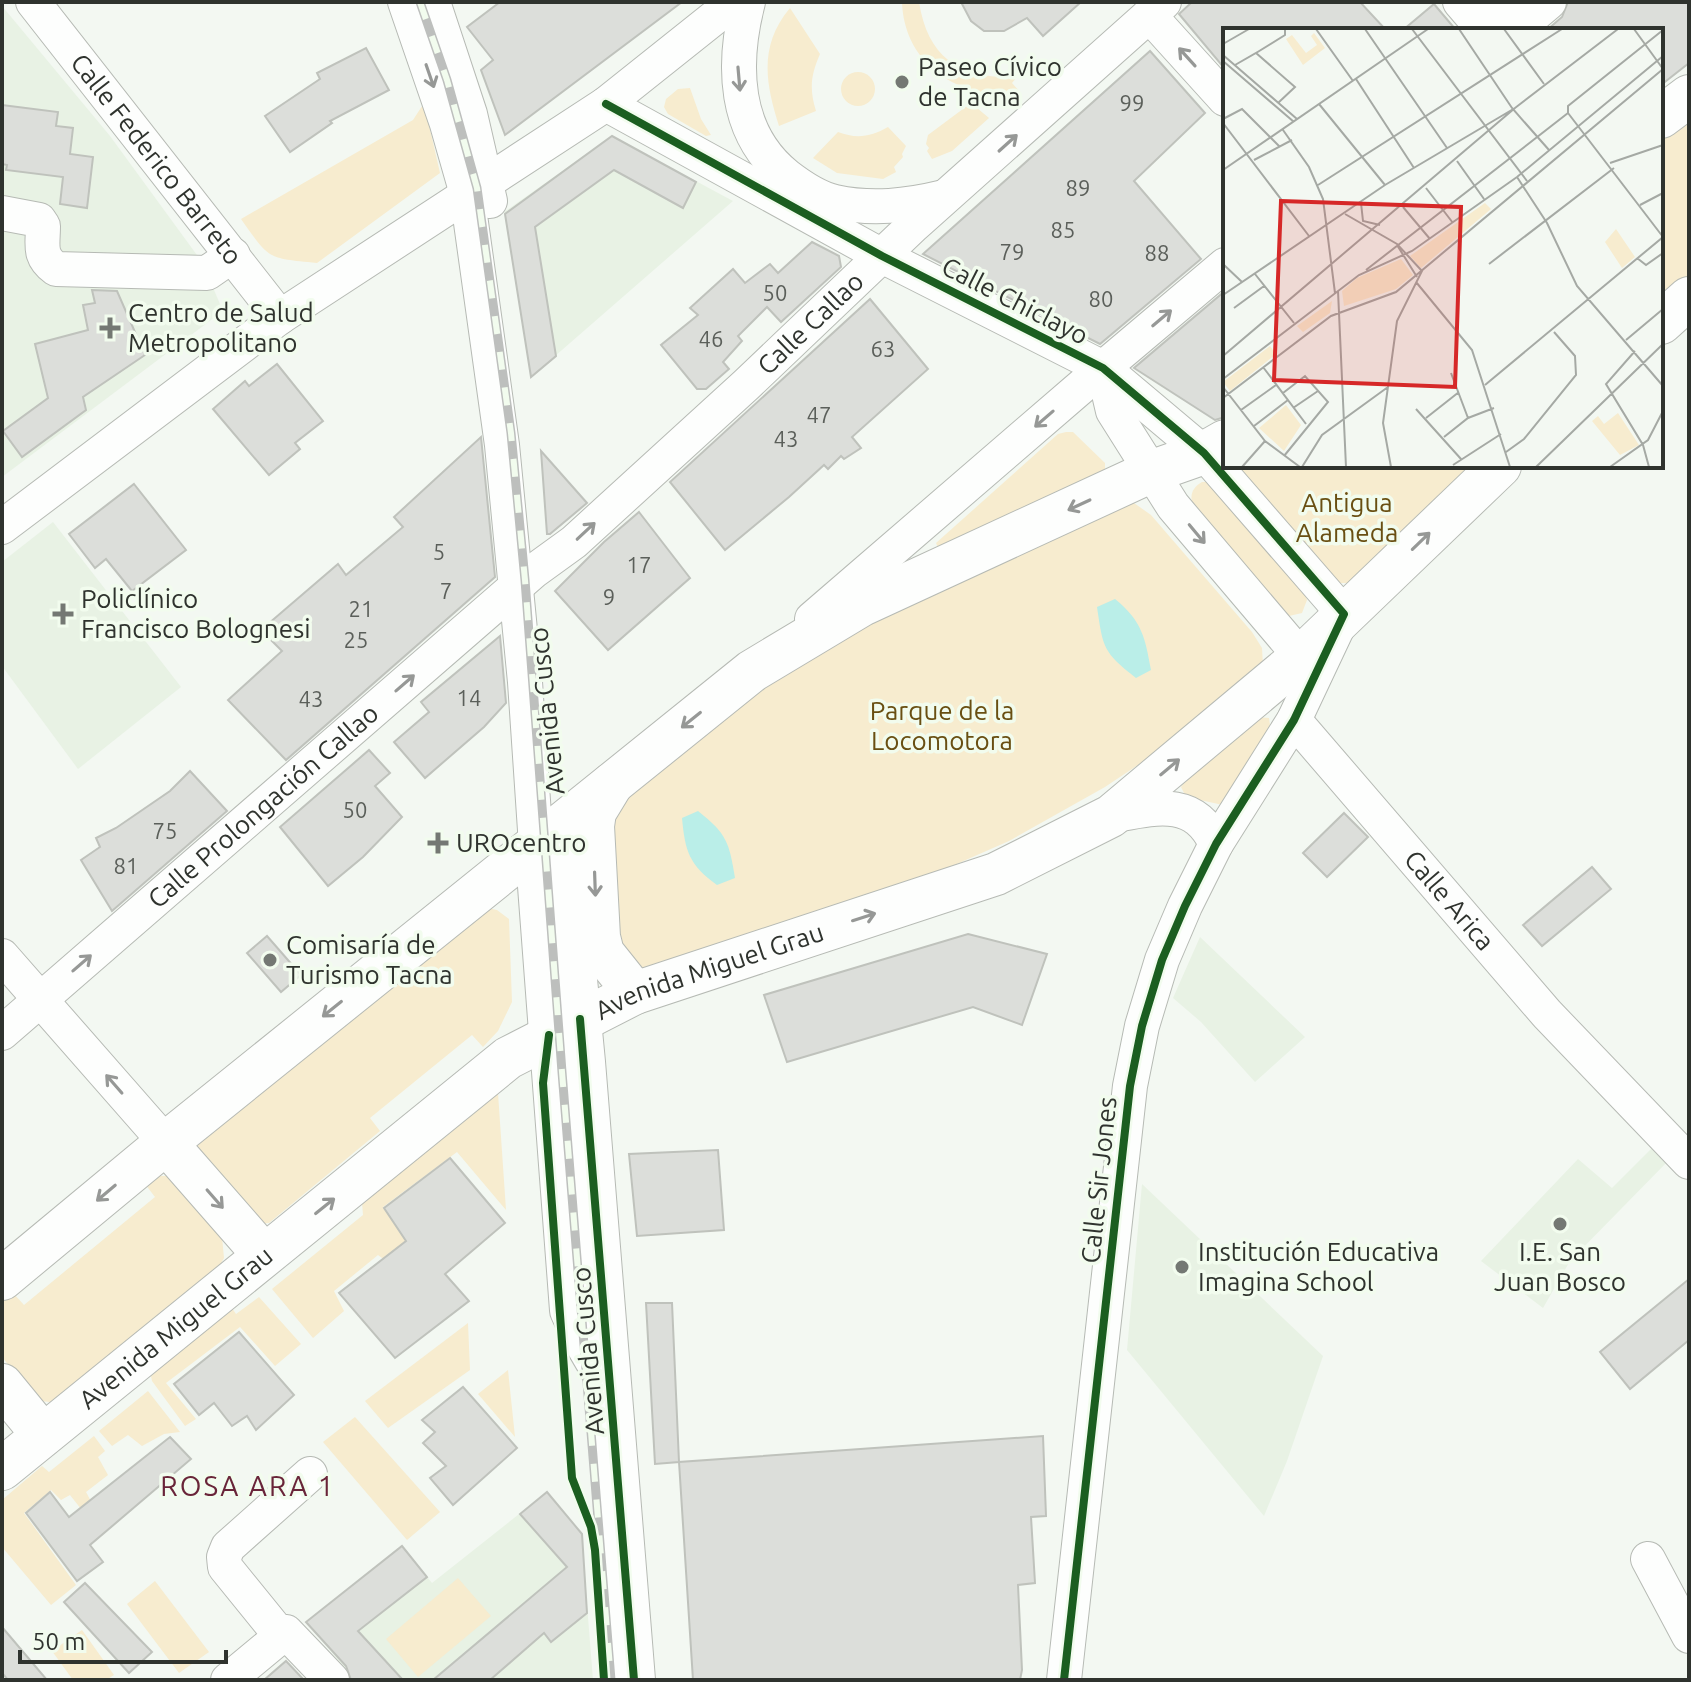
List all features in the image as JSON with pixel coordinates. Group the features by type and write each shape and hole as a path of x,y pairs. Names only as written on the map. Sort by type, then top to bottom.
{"main road":[{"path":"1663,116 1689,96"},
{"path":"1663,321 1689,298"},
{"path":"2,1279 752,671 862,605 1150,472 1215,447"},
{"name":"Avenida Miguel Grau","path":"2,1469 508,1058 635,993 996,874 1111,816 1301,657 1498,468"},
{"path":"613,783 595,812 593,826 599,937 603,953 635,993"},
{"name":"Avenida Cusco","path":"548,835 565,1027 611,1385 634,1680"},
{"path":"480,890 506,899 515,909 520,1014 508,1058"},
{"path":"166,1143 264,1255"},
{"path":"2,1385 43,1435"}],"street":[{"name":"Calle Federico Barreto","path":"33,2 280,317"},
{"path":"405,2 447,124 477,188"},
{"path":"433,2 470,114 477,188"},
{"path":"2,527 280,317 606,104 734,2"},
{"path":"748,2 738,64 740,93 747,124 758,146 776,167 800,186 831,202 867,207 908,205 950,195"},
{"path":"1460,2 1482,28"},
{"path":"1497,2 1517,28"},
{"path":"1519,28 1549,2"},
{"path":"1156,9 1223,96"},
{"name":"Calle Callao","path":"525,579 585,532 882,256 1156,9"},
{"name":"Calle Chiclayo","path":"606,104 882,256 1103,368 1215,447"},
{"name":"Avenida Cusco","path":"477,188 493,372 525,579 548,835"},
{"path":"2,213 39,220 43,226 42,253 45,261 56,269 207,273 233,255"},
{"path":"752,671 1223,267"},
{"name":"Calle Chiclayo","path":"1103,368 1113,411 1173,506 1301,657"},
{"name":"Calle Chiclayo","path":"1231,468 1344,614"},
{"name":"Calle Prolongación Callao","path":"2,1033 525,579"},
{"path":"1294,720 1344,614"},
{"path":"1294,720 1301,657"},
{"name":"Calle Sir Jones","path":"1064,1680 1130,1086 1142,1026 1162,960 1216,844 1294,720"},
{"name":"Calle Arica","path":"1294,720 1547,1014 1689,1162"},
{"path":"1111,816 1154,808 1190,812 1208,827 1216,844"},
{"path":"2,956 166,1143"},
{"path":"310,1474 228,1547 224,1557 225,1567 284,1634 332,1680"},
{"path":"1648,1559 1689,1636"},
{"path":"228,1680 284,1634"}],"shaded area":[{"path":"2,6 110,136 202,262 223,311 2,477"},
{"path":"612,136 733,201 531,377 504,212"},
{"name":"Policlínico Francisco Bolognesi","path":"53,522 181,687 78,769 2,666 2,562"},
{"path":"1200,937 1305,1037 1255,1082 1201,1022 1173,998"},
{"name":"I.E. San Juan Bosco","path":"1654,1146 1669,1160 1570,1261 1543,1308 1481,1261 1578,1159 1612,1188"},
{"name":"Institución Educativa Imagina School","path":"1142,1184 1323,1356 1287,1461 1264,1516 1127,1350"},
{"path":"547,1492 577,1528 582,1542 593,1680 355,1680 306,1622 402,1546 432,1583"}],"green space":[{"path":"902,2 919,2 930,38 950,62 979,74 1017,77 1012,83 1021,93 1016,97 1013,94 971,90 936,72 912,42"},
{"path":"790,8 820,54 812,82 816,111 779,126 768,79 769,50 780,22"},
{"path":"858,72 870,77 875,89 870,101 858,106 846,101 841,89 846,77"},
{"path":"690,88 701,119 711,135 706,136 668,114 664,107 666,99 678,89"},
{"path":"424,103 440,173 317,263 288,260 271,254 241,219 413,120"},
{"path":"971,103 989,118 952,151 932,159 927,151 928,135"},
{"path":"1689,116 1689,279 1663,303 1663,136"},
{"path":"888,127 906,146 903,157 894,167 896,172 883,179 837,173 813,158 838,132 863,136"},
{"path":"1073,432 1105,463 1105,472 939,550 936,543 1058,434"},
{"name":"Antigua Alameda","path":"1234,468 1480,468 1351,583 1336,583"},
{"path":"1202,482 1208,482 1305,593 1307,600 1302,613 1289,616 1283,613 1193,504 1193,492"},
{"name":"Parque de la Locomotora","path":"1119,503 1134,503 1151,515 1252,632 1262,648 1263,666 1159,751 1105,787 1009,841 918,881 651,967 636,968 623,963 608,812 814,648"},
{"path":"1257,717 1269,718 1270,725 1229,803 1223,805 1186,797 1181,787 1186,780"},
{"path":"483,907 497,910 509,919 512,1002 498,1031 483,1047 472,1035 370,1118 380,1131 269,1223 259,1224 194,1145"},
{"path":"498,1093 506,1210 457,1152 383,1207 406,1241 386,1261 378,1255 334,1291 344,1311 313,1338 272,1289 363,1215 362,1203"},
{"path":"160,1176 169,1176 222,1237 224,1258 220,1265 62,1397 50,1402 40,1401 2,1357 2,1302 13,1293 24,1305 155,1197 145,1184"},
{"path":"259,1297 301,1344 275,1366 240,1327 166,1383 196,1419 185,1426 152,1381 150,1371 230,1305 236,1314"},
{"path":"468,1323 470,1370 388,1428 365,1401"},
{"path":"508,1370 515,1437 478,1394"},
{"path":"148,1391 180,1432 164,1434 142,1446 128,1435 112,1446 99,1431"},
{"path":"355,1417 440,1512 407,1540 323,1442"},
{"path":"94,1436 105,1451 98,1457 108,1475 86,1492 99,1516 89,1519 70,1495 61,1500 51,1490 24,1513 76,1585 51,1605 2,1547 2,1500 42,1466 49,1472"},
{"path":"458,1578 491,1616 418,1677 386,1639"},
{"path":"155,1581 209,1652 179,1673 127,1604"},
{"path":"82,1630 114,1675 106,1680 73,1680 52,1651"}],"water":[{"path":"1115,599 1137,622 1147,648 1151,670 1136,678 1117,662 1103,641 1097,607"},
{"path":"698,811 725,840 735,878 717,885 694,864 685,840 682,818"}],"building":[{"path":"500,2 682,2 505,135 481,70 493,60 467,27"},
{"path":"961,2 1081,2 1043,36 1027,18 1004,31 984,31 971,21"},
{"path":"1192,2 1360,2 1384,28 1223,28 1223,67 1179,14"},
{"path":"1568,2 1689,2 1689,63 1663,83 1663,28 1549,28 1562,17"},
{"path":"1434,4 1454,28 1405,28"},
{"path":"366,48 389,90 330,121 332,123 290,152 265,116 320,79 317,73"},
{"path":"1150,51 1205,113 1134,181 1201,259 1100,344 923,254"},
{"path":"2,105 58,112 56,126 73,128 70,154 93,157 87,208 60,204 63,177 6,170 7,165 2,164"},
{"path":"612,136 696,182 683,208 614,170 535,227 556,356 531,377 505,214"},
{"path":"812,242 839,256 841,267 781,322 767,307 738,336 742,341 723,362 729,369 706,389 697,389 661,345 698,315 690,308 733,269 745,283 770,264 778,273"},
{"path":"92,290 117,291 145,355 83,397 86,410 22,457 3,431 48,398 35,344 88,330 83,305 95,303"},
{"path":"1223,293 1223,418 1215,420 1134,368"},
{"path":"870,299 928,369 852,437 861,448 844,459 841,456 828,469 824,465 725,550 670,482"},
{"path":"277,364 323,421 295,443 300,449 269,475 213,409 245,381 249,386"},
{"path":"481,437 495,577 286,760 228,700 282,651 261,630 338,564 346,575 403,527 394,517"},
{"path":"541,451 587,503 550,534 547,534"},
{"path":"134,484 186,550 132,591 106,559 95,568 69,534"},
{"path":"639,512 690,578 608,650 555,591"},
{"path":"500,636 506,703 484,727 425,778 394,742 429,712 421,702"},
{"path":"369,750 390,773 375,786 402,817 363,857 328,886 280,827"},
{"path":"190,771 227,811 112,911 81,860 100,847 96,838 170,791"},
{"path":"1344,813 1368,837 1327,877 1303,853"},
{"path":"1592,867 1611,889 1542,946 1523,925"},
{"path":"968,934 1047,954 1022,1025 973,1007 787,1062 764,995"},
{"path":"267,936 301,975 281,992 247,953"},
{"path":"718,1150 724,1230 637,1236 629,1154"},
{"path":"450,1158 505,1223 445,1274 469,1301 395,1358 339,1293 406,1241 384,1208"},
{"path":"1689,1279 1689,1340 1630,1389 1600,1352"},
{"path":"646,1303 672,1303 679,1462 655,1464"},
{"path":"239,1332 294,1395 256,1430 247,1416 232,1426 214,1403 199,1415 174,1384"},
{"path":"463,1387 517,1448 453,1505 430,1478 446,1466 423,1443 435,1432 422,1420"},
{"path":"1043,1436 1046,1516 1031,1517 1035,1583 1018,1585 1020,1680 693,1680 679,1462"},
{"path":"170,1437 191,1459 90,1545 103,1562 77,1581 26,1513 50,1492 69,1517"},
{"path":"547,1492 582,1534 587,1613 551,1642 544,1633 490,1680 433,1680 567,1567 520,1514"},
{"path":"402,1546 427,1577 358,1631 403,1680 351,1680 346,1666 306,1622"},
{"path":"85,1583 152,1652 129,1673 64,1602"},
{"path":"2,1627 47,1680 8,1680 2,1673"},
{"path":"286,1661 304,1680 264,1680"}],"railway":[{"path":"420,2 447,80 477,188 511,433 611,1680"}],"cycle path":[{"path":"606,104 882,256 1103,368 1204,453 1344,614 1294,720 1216,844 1185,906 1162,960 1142,1026 1130,1086 1064,1680"},
{"path":"580,1019 634,1680"},
{"path":"549,1035 543,1083 572,1478 591,1527 595,1550 604,1680"}],"place":[{"name":"Paseo Cívico de Tacna","path":"902,82"},
{"name":"Centro de Salud Metropolitano","path":"110,328"},
{"name":"Policlínico Francisco Bolognesi","path":"63,614"},
{"name":"UROcentro","path":"438,843"},
{"name":"Comisaría de Turismo Tacna","path":"270,960"},
{"name":"I.E. San Juan Bosco","path":"1560,1224"},
{"name":"Institución Educativa Imagina School","path":"1182,1267"}],"district":[{"name":"ROSA ARA 1","path":"248,1486"}]}
